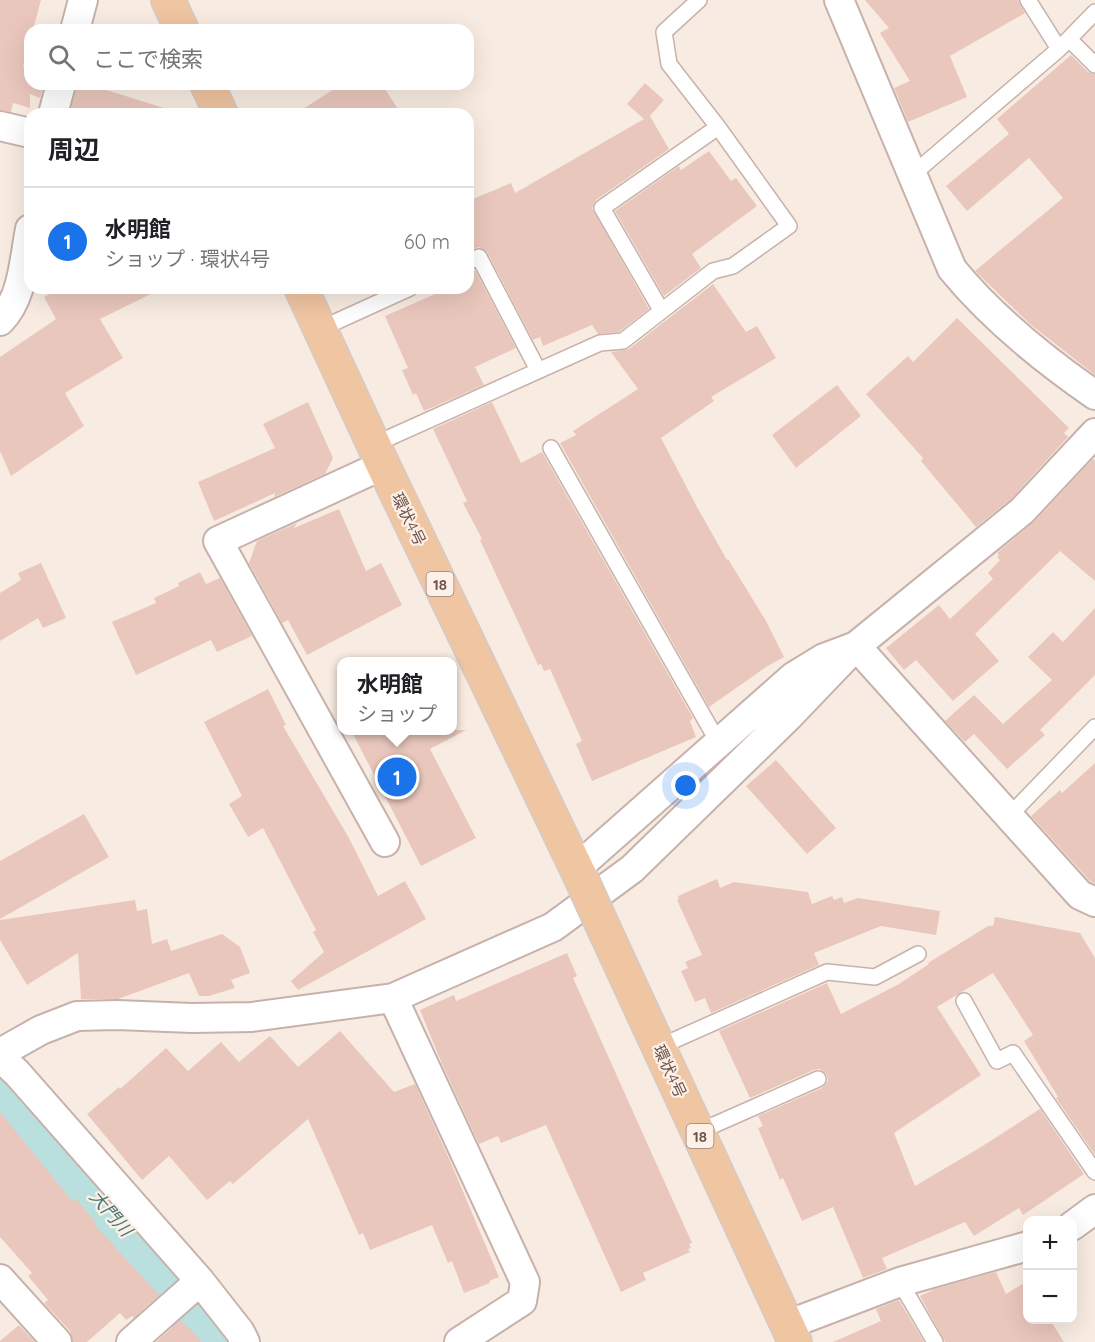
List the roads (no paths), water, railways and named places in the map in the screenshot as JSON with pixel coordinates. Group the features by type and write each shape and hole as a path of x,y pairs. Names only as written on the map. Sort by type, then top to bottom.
{"main road":[{"path":"168,0 179,24"},
{"path":"210,90 218,108"},
{"name":"環状4号","path":"304,294 378,455 579,873 791,1333"}],"street":[{"path":"77,24 83,0"},
{"path":"839,0 952,269 974,296 1031,346 1095,394"},
{"path":"55,108 59,90"},
{"path":"0,126 24,132"},
{"path":"2,315 18,292 24,260"},
{"path":"245,1342 240,1332 200,1281 0,1055 41,1030 77,1016 252,1017 393,998 553,927 632,869 788,717 856,646 1022,511 1095,433"},
{"path":"378,455 218,541 385,842"},
{"path":"579,873 718,742 793,677 824,658 856,646"},
{"path":"856,646 1080,895 1095,902"},
{"path":"393,998 525,1282 522,1301 459,1342"},
{"path":"1077,1222 1095,1209"},
{"path":"791,1333 900,1282 1023,1247"},
{"path":"0,1279 57,1342"},
{"path":"131,1342 200,1281"}],"lane":[{"path":"378,455 538,370 600,343 623,341 712,271 733,266 789,226 718,127 669,64 664,32 699,0"},
{"path":"1028,0 1064,44 1095,65"},
{"path":"912,175 1064,44 1095,12"},
{"path":"661,310 602,208 718,127"},
{"path":"474,259 479,257 538,370"},
{"path":"320,329 397,294"},
{"path":"551,448 718,742"},
{"path":"1009,816 1095,727"},
{"path":"659,1047 827,972 875,977 918,954"},
{"path":"964,1001 997,1061 1013,1053 1095,1173"},
{"path":"698,1132 818,1079"},
{"path":"900,1282 935,1342"}],"waterway":[{"name":"大門川","path":"0,1087 195,1309 219,1342"}],"place":[{"name":"水明館","path":"397,777"}]}
